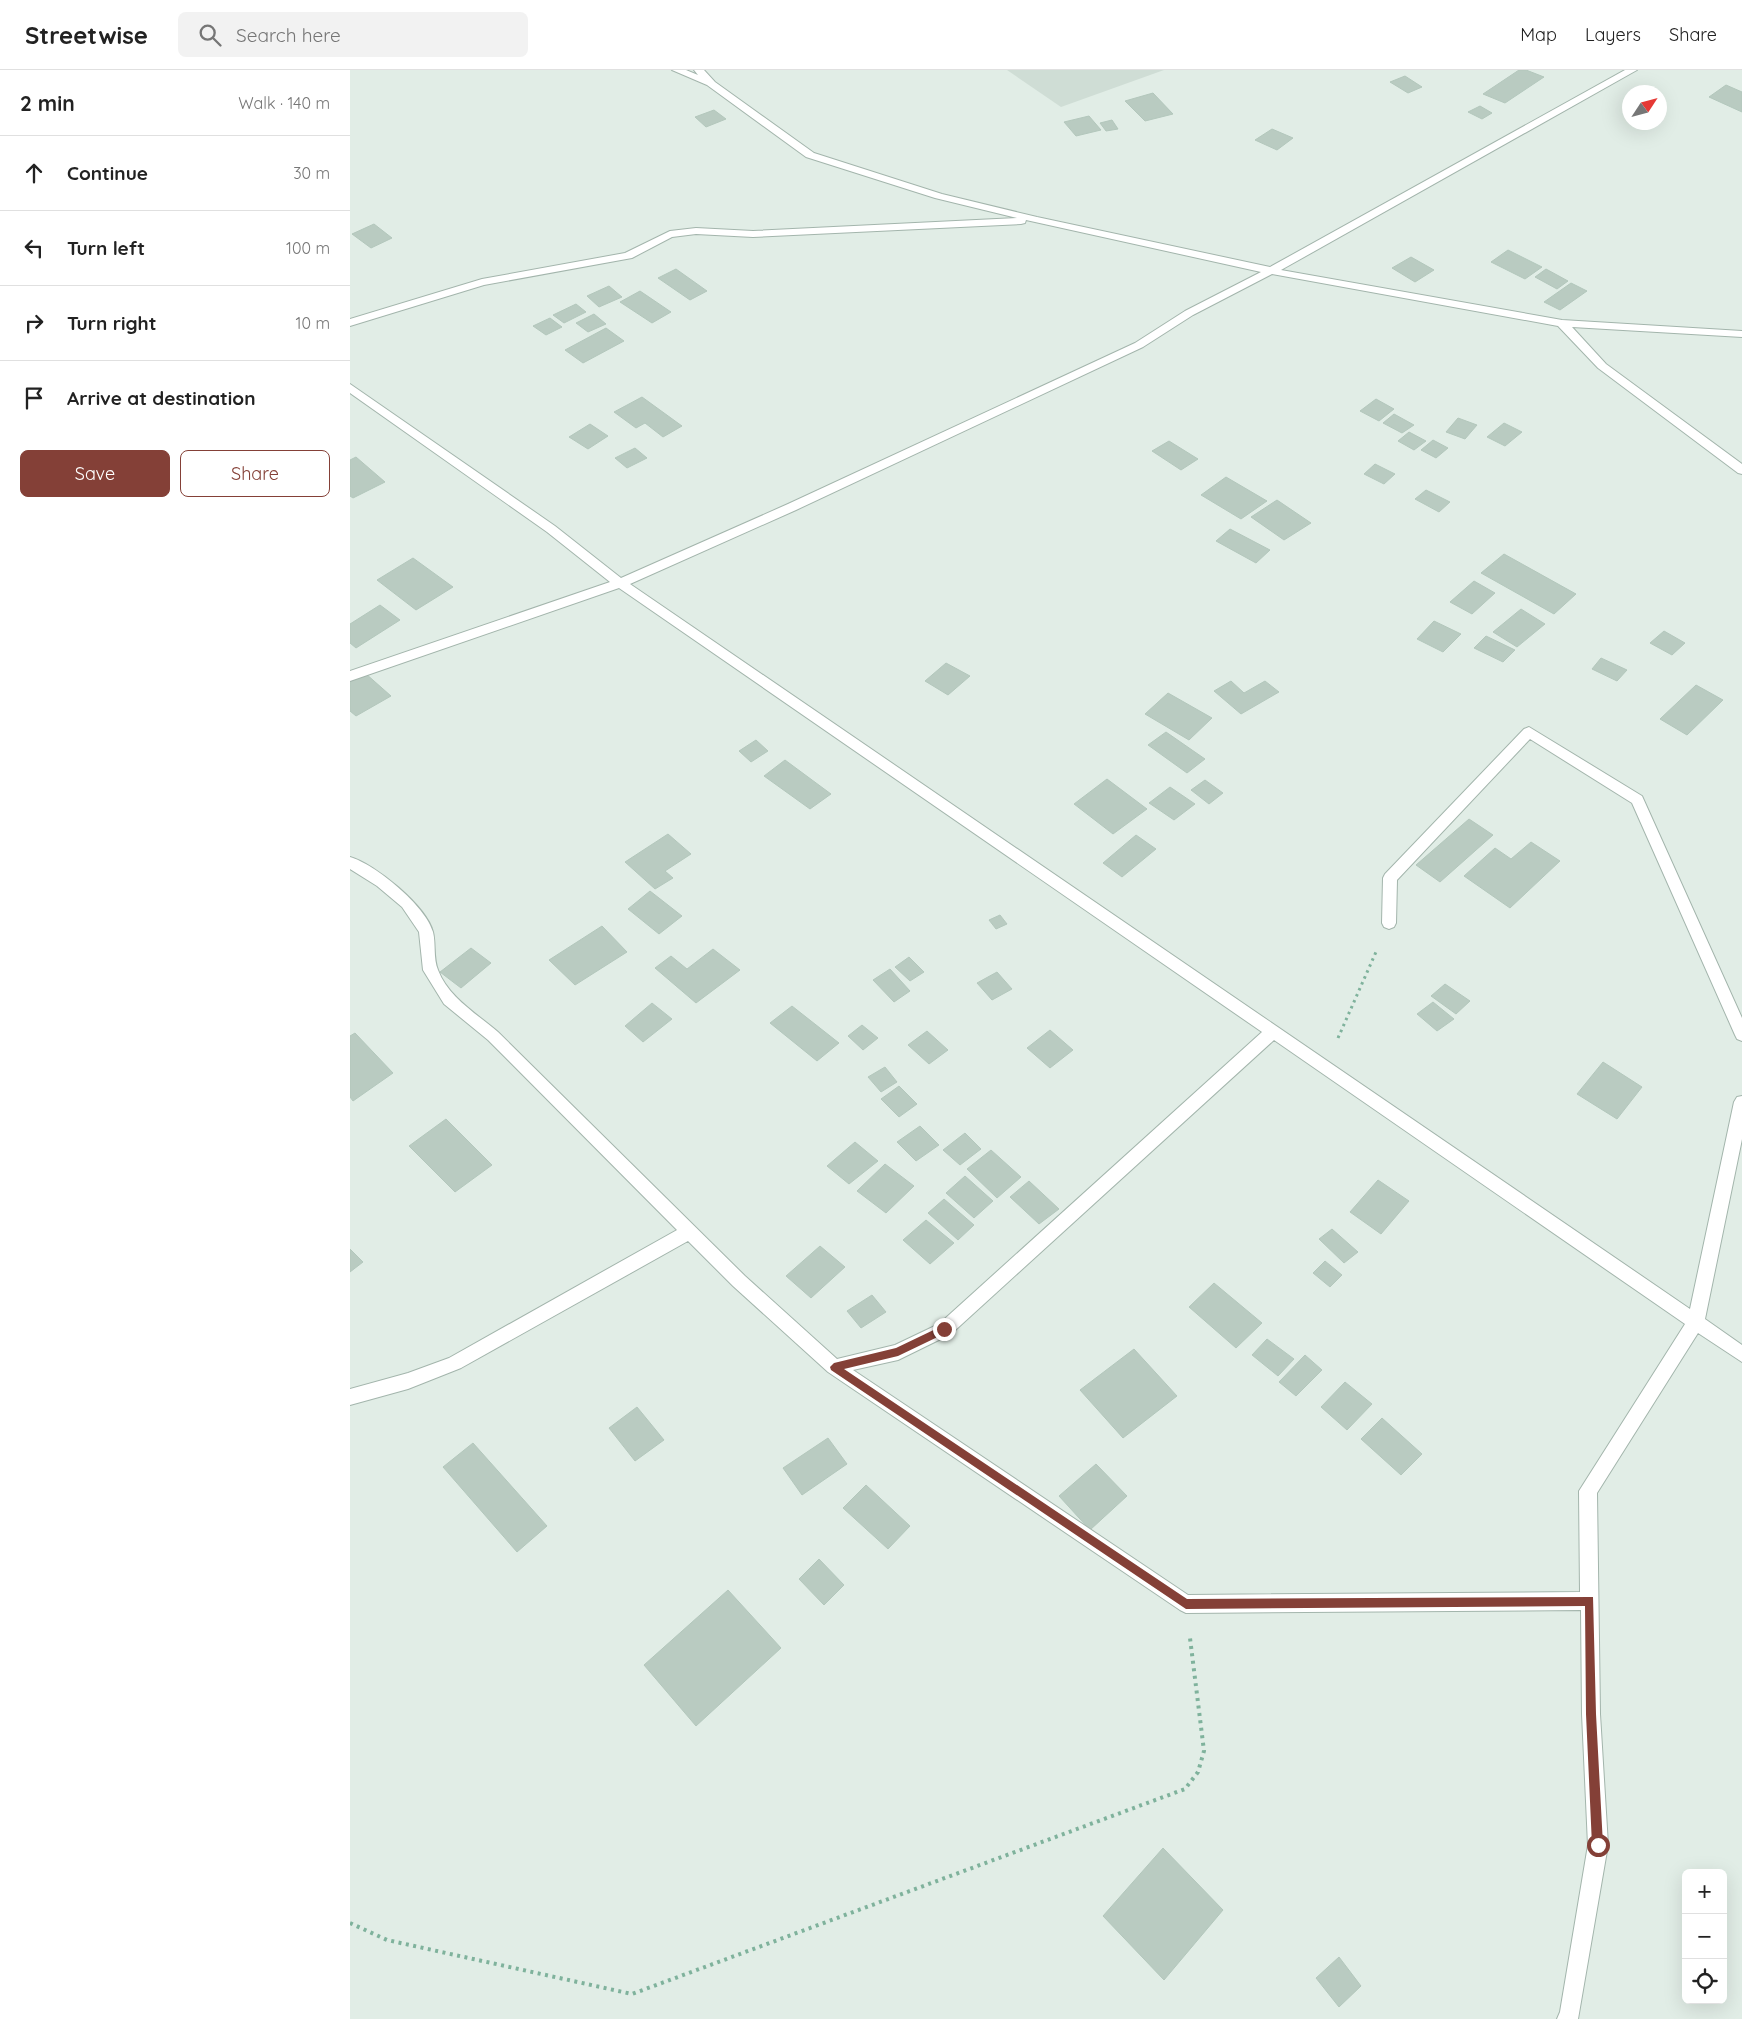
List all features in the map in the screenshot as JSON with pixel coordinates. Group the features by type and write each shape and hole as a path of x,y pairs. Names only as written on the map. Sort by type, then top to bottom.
{"street":[{"path":"677,70 712,84"},
{"path":"699,70 712,84 810,155 939,196 1037,220 1272,270 1562,323 1742,334"},
{"path":"350,676 620,583 792,507 1139,345 1189,313 1272,270 1632,70"},
{"path":"350,323 482,282 628,256 670,234 696,231 753,234 1037,220"},
{"path":"1562,323 1602,366 1742,470"},
{"path":"350,388 551,529 620,583 1326,1066 1742,1354"},
{"path":"1389,923 1390,878 1529,732 1637,800 1742,1035"},
{"path":"350,862 382,882 407,903 426,931 430,970 449,1000 492,1036 739,1281 834,1367 1186,1604 1590,1601"},
{"path":"834,1367 898,1352 944,1329 1274,1031"},
{"path":"1569,2018 1598,1845 1591,1714 1588,1491 1696,1322 1742,1102"},
{"path":"350,1397 408,1381 455,1364 689,1232"}],"path":[{"path":"1326,1066 1389,923"},
{"path":"350,1923 387,1940 632,1994 1185,1789 1204,1764 1186,1604"}],"shaded area":[{"path":"1007,70 1164,70 1061,107"}],"building":[{"path":"1519,70 1526,70 1544,77 1505,103 1483,94"},
{"path":"1405,76 1422,87 1408,93 1390,82"},
{"path":"1726,85 1742,92 1742,112 1709,97"},
{"path":"1153,93 1173,114 1145,121 1125,101"},
{"path":"1480,106 1492,113 1482,119 1468,112"},
{"path":"714,110 726,119 706,127 695,117"},
{"path":"1089,116 1101,130 1076,136 1064,122"},
{"path":"1112,120 1118,129 1106,131 1100,123"},
{"path":"1272,129 1293,138 1277,150 1255,140"},
{"path":"374,224 392,238 371,248 352,234"},
{"path":"1508,250 1542,267 1525,279 1491,262"},
{"path":"1411,257 1434,270 1415,282 1392,268"},
{"path":"676,269 707,291 690,300 658,278"},
{"path":"1546,269 1568,281 1557,289 1535,277"},
{"path":"1571,283 1587,291 1560,310 1544,302"},
{"path":"609,286 622,297 599,307 587,296"},
{"path":"640,291 671,312 652,323 620,302"},
{"path":"576,304 586,312 564,323 553,315"},
{"path":"594,314 606,324 588,332 576,323"},
{"path":"550,318 562,327 546,335 533,326"},
{"path":"606,328 624,341 583,363 565,350"},
{"path":"642,397 682,426 663,437 645,423 636,428 614,412"},
{"path":"1376,399 1394,409 1379,421 1360,411"},
{"path":"1394,414 1414,425 1402,433 1383,423"},
{"path":"1458,418 1477,425 1465,439 1446,432"},
{"path":"1504,423 1522,432 1505,446 1487,437"},
{"path":"590,424 608,436 588,449 569,437"},
{"path":"1409,432 1426,441 1414,450 1398,441"},
{"path":"1433,440 1448,448 1436,458 1421,450"},
{"path":"1169,441 1198,459 1181,470 1152,451"},
{"path":"635,448 647,458 627,468 615,458"},
{"path":"356,457 385,482 353,498 350,496 350,460"},
{"path":"1375,464 1395,474 1384,484 1364,474"},
{"path":"1226,477 1267,501 1241,519 1201,495"},
{"path":"1426,490 1450,502 1439,512 1415,499"},
{"path":"1277,500 1311,523 1284,540 1251,517"},
{"path":"1230,529 1270,550 1256,563 1216,541"},
{"path":"1504,554 1576,594 1554,614 1481,573"},
{"path":"413,558 453,587 416,610 377,580"},
{"path":"1474,581 1495,593 1472,614 1450,602"},
{"path":"380,605 400,620 356,648 350,643 350,624"},
{"path":"1521,609 1545,624 1517,647 1493,632"},
{"path":"1434,621 1461,634 1443,652 1417,639"},
{"path":"1664,631 1685,643 1672,655 1650,643"},
{"path":"1486,636 1515,650 1503,662 1474,648"},
{"path":"1601,658 1627,670 1617,681 1592,669"},
{"path":"946,663 970,676 948,695 925,681"},
{"path":"365,673 391,696 356,716 350,711 350,682"},
{"path":"1231,681 1244,693 1265,681 1279,692 1241,714 1214,691"},
{"path":"1696,685 1723,700 1687,735 1660,719"},
{"path":"1168,693 1212,718 1189,740 1145,714"},
{"path":"1166,732 1205,759 1187,773 1148,745"},
{"path":"756,740 768,751 751,762 739,751"},
{"path":"785,760 831,794 810,809 764,776"},
{"path":"1107,779 1147,809 1113,834 1074,804"},
{"path":"1205,780 1223,793 1209,804 1191,790"},
{"path":"1170,787 1195,804 1174,820 1149,803"},
{"path":"1469,819 1493,835 1440,882 1416,865"},
{"path":"668,834 691,854 665,871 673,878 655,889 625,862"},
{"path":"1136,835 1156,849 1122,877 1103,863"},
{"path":"1531,842 1560,861 1510,908 1464,876 1495,848 1511,859"},
{"path":"650,891 682,916 659,934 628,909"},
{"path":"1000,915 1007,924 996,929 989,920"},
{"path":"602,926 627,952 575,985 549,960"},
{"path":"471,948 491,963 461,988 440,972"},
{"path":"713,949 740,970 696,1003 655,968 671,956 687,969"},
{"path":"909,957 924,972 910,981 895,967"},
{"path":"890,969 910,991 894,1002 873,980"},
{"path":"997,972 1012,989 992,1000 977,983"},
{"path":"1445,984 1470,1001 1456,1014 1431,996"},
{"path":"1433,1002 1454,1019 1437,1031 1417,1014"},
{"path":"652,1003 672,1019 643,1042 625,1026"},
{"path":"792,1006 839,1043 817,1061 770,1023"},
{"path":"862,1025 878,1038 863,1050 848,1036"},
{"path":"1050,1030 1073,1050 1050,1068 1027,1048"},
{"path":"927,1031 948,1050 929,1064 908,1045"},
{"path":"355,1033 393,1073 353,1101 350,1097 350,1036"},
{"path":"1603,1062 1642,1087 1617,1119 1577,1094"},
{"path":"885,1067 897,1082 881,1092 868,1077"},
{"path":"899,1086 917,1104 899,1117 881,1099"},
{"path":"446,1119 492,1165 455,1192 409,1146"},
{"path":"920,1126 939,1145 916,1161 897,1142"},
{"path":"965,1133 981,1149 960,1165 943,1150"},
{"path":"855,1142 878,1161 849,1184 827,1166"},
{"path":"991,1150 1021,1177 997,1198 967,1169"},
{"path":"885,1164 914,1186 886,1213 857,1191"},
{"path":"965,1176 993,1201 974,1218 946,1193"},
{"path":"1378,1180 1409,1201 1381,1234 1350,1212"},
{"path":"1029,1181 1059,1209 1039,1224 1010,1197"},
{"path":"944,1199 974,1225 958,1240 928,1213"},
{"path":"926,1220 954,1243 930,1264 903,1240"},
{"path":"1332,1229 1358,1252 1344,1263 1319,1239"},
{"path":"820,1246 845,1267 811,1298 786,1276"},
{"path":"350,1249 363,1262 350,1272"},
{"path":"1325,1261 1342,1275 1330,1287 1313,1273"},
{"path":"1214,1283 1262,1323 1236,1348 1189,1307"},
{"path":"872,1295 886,1312 861,1328 847,1311"},
{"path":"1267,1339 1294,1359 1278,1376 1252,1355"},
{"path":"1134,1349 1177,1396 1123,1438 1080,1390"},
{"path":"1305,1355 1322,1370 1296,1396 1279,1382"},
{"path":"1345,1382 1372,1404 1347,1430 1321,1407"},
{"path":"637,1407 664,1440 635,1461 609,1428"},
{"path":"1382,1418 1422,1454 1401,1475 1361,1439"},
{"path":"828,1438 847,1464 802,1495 783,1468"},
{"path":"473,1443 547,1526 517,1552 443,1467"},
{"path":"1096,1464 1127,1496 1090,1530 1059,1496"},
{"path":"866,1485 910,1526 888,1549 843,1508"},
{"path":"819,1559 844,1585 824,1605 799,1579"},
{"path":"728,1590 781,1648 696,1726 644,1665"},
{"path":"1163,1848 1223,1910 1164,1980 1103,1916"},
{"path":"1339,1957 1361,1986 1339,2007 1316,1978"}],"route":[{"path":"944,1329 898,1352 834,1367 1186,1604 1590,1601 1591,1714 1598,1845"}]}
